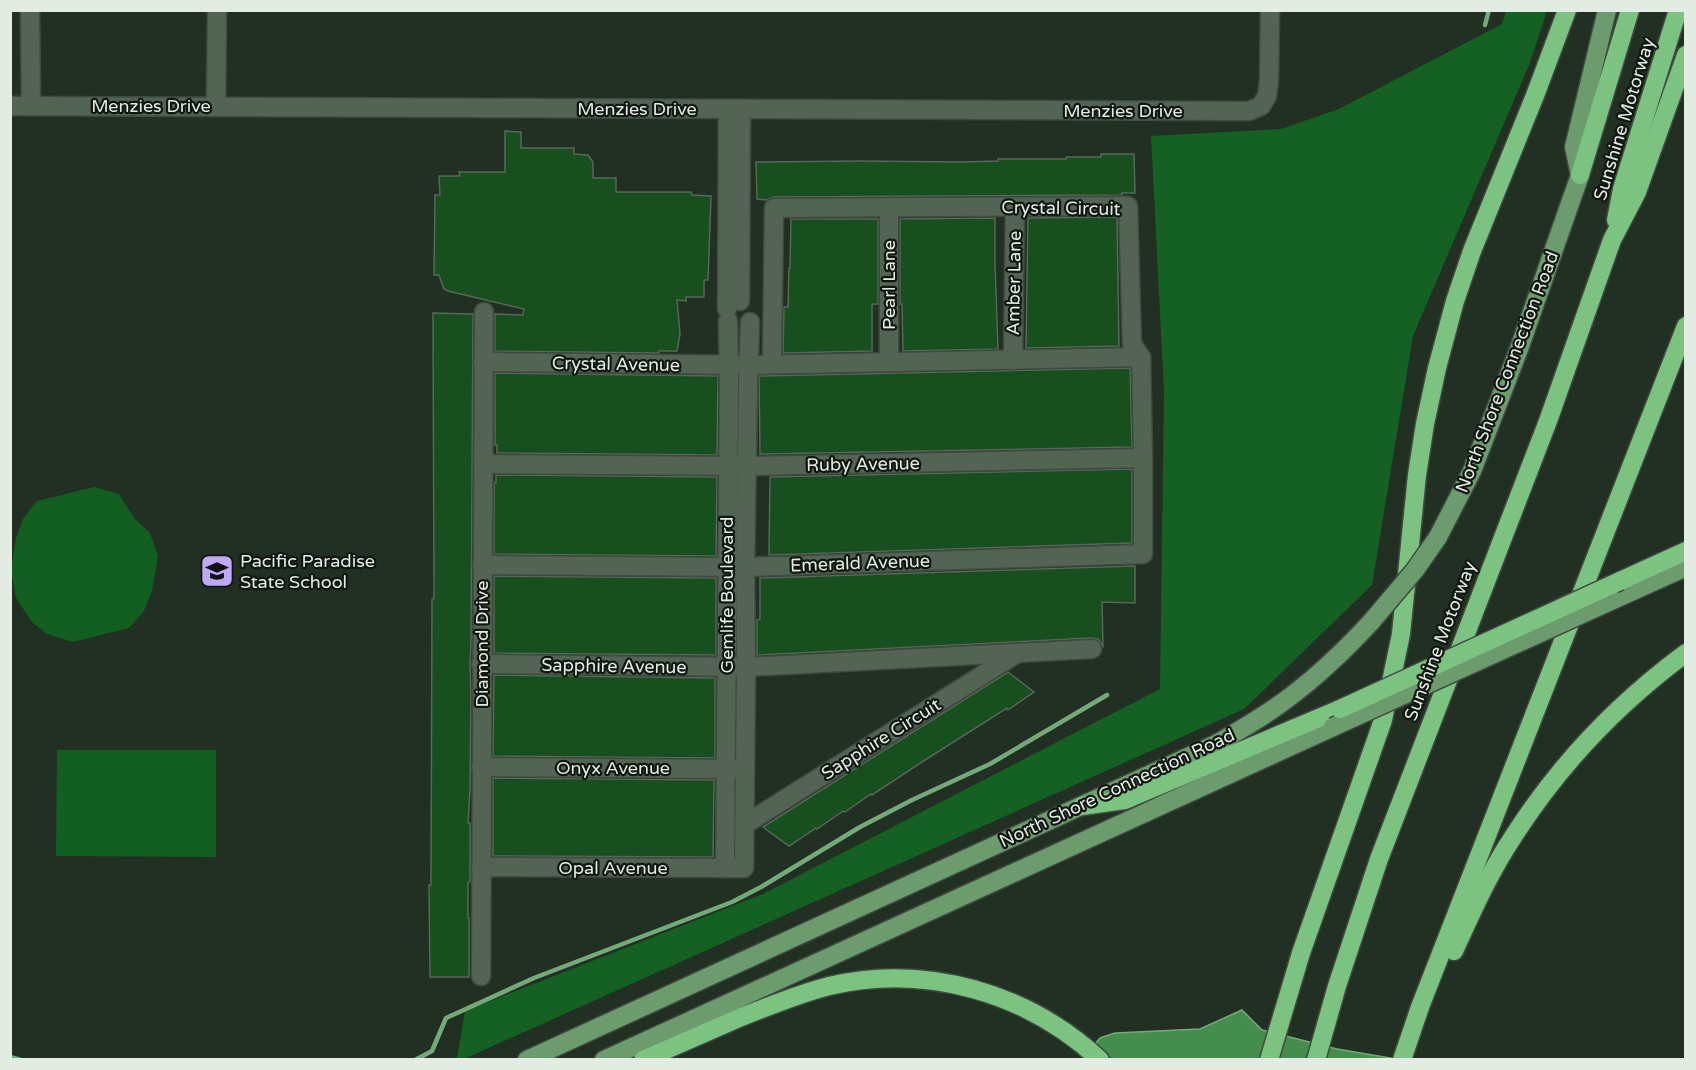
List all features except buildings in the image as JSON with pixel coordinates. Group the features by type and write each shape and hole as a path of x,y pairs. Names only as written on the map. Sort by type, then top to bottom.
{"highway":[{"path":"1269,1059 1308,931 1383,720 1401,634 1417,475 1425,424 1455,301 1472,251 1567,10"},
{"path":"1580,175 1630,10"},
{"name":"Sunshine Motorway","path":"1612,240 1622,189 1678,10"},
{"name":"Sunshine Motorway","path":"1316,1059 1340,975 1379,859 1548,421 1612,240 1637,192 1686,55"},
{"path":"1402,1059 1420,1007 1686,326"},
{"path":"1082,806 1125,800 1340,709 1686,551"},
{"path":"1410,1059 1446,968 1471,913 1506,848 1530,811 1574,754 1596,731 1642,688 1686,653"},
{"path":"643,1059 804,993 856,981 907,978 962,986 1007,1000 1057,1026 1100,1059"}],"main road":[{"path":"1580,175 1574,147 1607,10"},
{"name":"North Shore Connection Road","path":"527,1059 1216,744 1265,714 1316,676 1371,622 1415,570 1438,537 1472,471 1519,349 1580,175"},
{"name":"North Shore Connection Road","path":"604,1059 1686,567"}],"street":[{"path":"30,10 31,106"},
{"path":"216,106 217,10"},
{"name":"Menzies Drive","path":"10,106 1249,111 1261,105 1267,96 1270,10"},
{"name":"Gemlife Boulevard","path":"735,109 728,365 728,466 746,667 744,868"},
{"name":"Crystal Circuit","path":"772,364 774,208 1128,206 1132,344 1141,357"},
{"name":"Pearl Lane","path":"889,207 889,362"},
{"name":"Amber Lane","path":"1013,360 1015,207"},
{"name":"Gemlife Boulevard","path":"725,868 727,667 747,466 750,322 753,314 752,309 746,303 731,310"},
{"name":"Diamond Drive","path":"481,976 484,312"},
{"path":"749,365 1141,357 1143,458"},
{"name":"Crystal Avenue","path":"483,362 749,365"},
{"name":"Ruby Avenue","path":"483,464 747,466 1143,458"},
{"name":"Emerald Avenue","path":"482,566 736,567 1143,554 1143,458"},
{"name":"Sapphire Circuit","path":"746,667 1092,650"},
{"name":"Sapphire Circuit","path":"744,825 1017,653"},
{"name":"Sapphire Avenue","path":"482,664 746,667"},
{"name":"Onyx Avenue","path":"481,767 744,770"},
{"name":"Opal Avenue","path":"481,867 744,868"}],"shaded area":[{"path":"1506,11 1547,11 1529,65 1413,336 1372,585 1244,709 464,1059 457,1059 465,1011 763,894 1160,689 1164,391 1151,136 1281,129 1339,109 1502,24"},
{"path":"94,487 119,494 134,518 150,533 158,556 152,591 144,611 129,628 73,642 47,634 32,622 16,598 11,570 16,538 23,519 37,501"},
{"path":"57,750 216,750 216,857 56,856"},
{"path":"1242,1010 1262,1030 1337,1049 1396,1059 1082,1060 1100,1038 1115,1033 1200,1029"}],"waterway":[{"path":"1485,25 1489,10"},
{"path":"415,1060 432,1051 446,1018 534,978 732,902 860,827 990,764 1107,695"},
{"path":"10,1057 21,1060"}],"place":[{"name":"Pacific Paradise State School","path":"217,571"}]}
